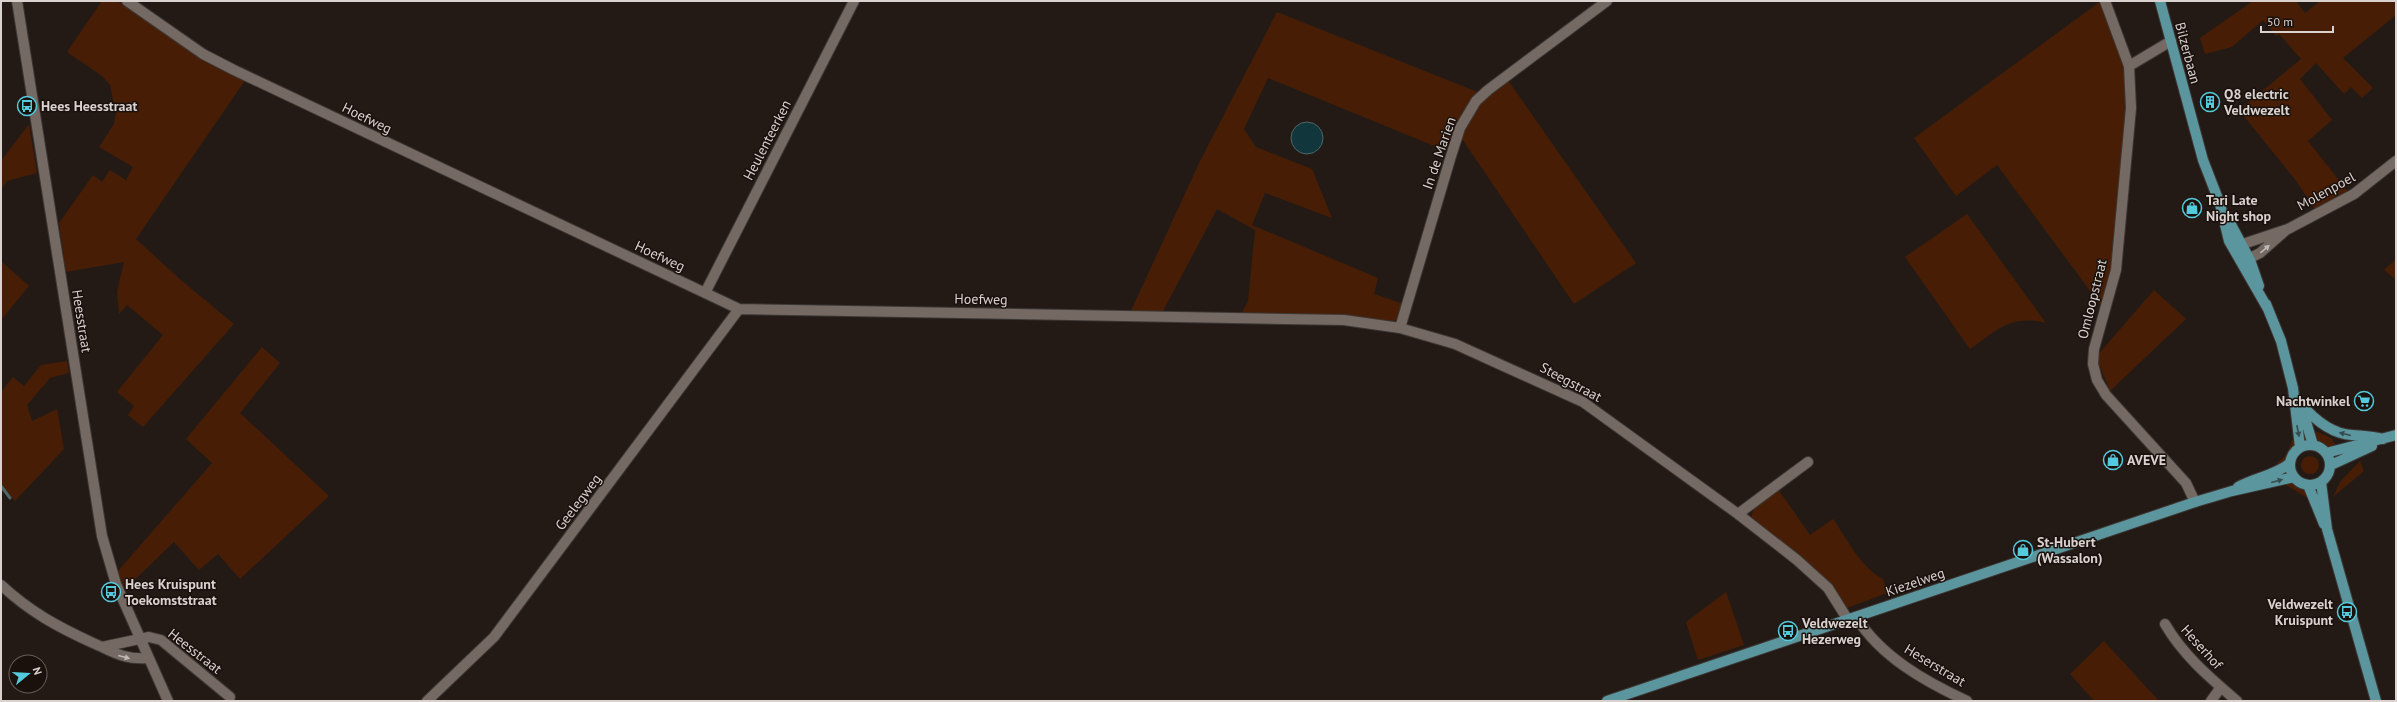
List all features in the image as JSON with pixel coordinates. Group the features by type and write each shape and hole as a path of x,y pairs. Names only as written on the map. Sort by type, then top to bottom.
{"main road":[{"name":"Bilzerbaan","path":"2160,1 2203,160 2237,245 2268,309 2281,341 2293,388 2300,447"},
{"name":"Bilzerbaan","path":"2293,388 2301,404 2313,445"},
{"path":"2301,404 2314,418 2334,431 2351,435 2383,439"},
{"path":"2326,453 2396,435"},
{"path":"2330,465 2383,439"},
{"path":"2313,445 2326,453 2330,465 2328,475 2321,482 2308,485 2300,482 2294,477 2290,463 2292,455 2300,447 2313,445"},
{"name":"Kiezelweg","path":"2232,491 2290,463"},
{"name":"Kiezelweg","path":"1607,701 2195,502 2232,491 2294,477"},
{"path":"2321,482 2327,529"},
{"path":"2308,485 2327,529 2376,701"}],"street":[{"name":"Heesstraat","path":"17,1 102,536 116,584 139,640 168,701"},
{"name":"Hoefweg","path":"127,1 203,54 234,70 739,309 1237,317"},
{"name":"Heulenteerken","path":"705,293 854,1"},
{"name":"In de Marien","path":"1400,328 1451,156 1460,128 1468,113 1476,101 1488,90 1607,1"},
{"name":"Omloopstraat","path":"2105,1 2128,66 2131,108 2116,270 2097,335 2094,364 2097,380 2106,395 2186,483 2195,502"},
{"path":"2128,66 2171,42"},
{"name":"Molenpoel","path":"2245,261 2288,229 2354,194 2396,162"},
{"name":"Molenpoel","path":"2237,245 2288,229"},
{"name":"Geelegweg","path":"427,701 494,637 739,309"},
{"name":"Steegstraat","path":"1237,317 1344,320 1400,328 1455,344 1583,402 1738,514 1797,560 1828,588 1852,618"},
{"path":"1738,514 1808,462"},
{"path":"1,585 22,604 55,626 102,647 116,655 132,659 148,658"},
{"name":"Heserstraat","path":"1852,618 1903,666 1967,701"},
{"name":"Heserhof","path":"2165,624 2175,641 2206,675 2236,701"},
{"name":"Heesstraat","path":"139,640 149,637 161,640 230,697"},
{"path":"102,647 139,640"},
{"name":"Heserhof","path":"2211,701 2221,687"}],"shaded area":[{"path":"102,1 117,1 180,43 246,79 136,239 182,281 234,324 143,427 128,415 134,406 117,392 163,335 127,305 119,314 117,292 124,262 66,272 59,223 93,175 102,182 110,170 126,180 133,167 99,147 114,124 116,113 110,85 102,76 67,52"},
{"path":"2101,1 2125,67 2127,112 2113,262 2102,307 1997,165 1956,196 1914,138"},
{"path":"2253,1 2296,1 2305,13 2320,1 2396,1 2396,15 2343,58 2373,88 2362,98 2351,87 2344,94 2316,63 2300,79 2332,120 2308,141 2349,193 2316,211 2297,182 2239,110 2301,59 2279,34 2276,36 2263,20 2232,47 2205,54 2200,38"},
{"path":"1277,12 1480,93 1449,152 1268,78 1244,129 1256,147 1312,169 1332,218 1265,193 1252,225 1378,278 1374,294 1404,304 1399,319 1389,323 1241,314 1248,301 1255,230 1217,209 1162,313 1130,313 1200,161"},
{"path":"1507,79 1636,263 1574,304 1460,136 1476,106"},
{"path":"29,124 37,173 7,181 1,190 1,161"},
{"path":"1967,214 2046,323 2034,321 2014,322 1997,330 1970,349 1905,257"},
{"path":"2396,259 2396,280 2384,270"},
{"path":"1,261 29,286 1,320"},
{"path":"2154,290 2186,319 2110,391 2096,357"},
{"path":"262,347 280,363 240,413 329,496 240,579 218,554 199,570 174,542 125,589 118,571 212,463 186,439"},
{"path":"67,361 69,373 50,378 27,405 32,421 57,409 64,449 15,501 1,486 1,392 13,377 24,386 41,365"},
{"path":"2318,432 2331,438 2337,447 2329,447 2319,442 2312,433"},
{"path":"2294,436 2296,440 2286,460 2276,467 2278,462 2287,454"},
{"path":"2306,456 2314,456 2319,461 2317,472 2314,474 2306,474 2301,469 2301,461"},
{"path":"2360,461 2364,471 2333,497 2340,482"},
{"path":"2287,481 2301,487 2310,498 2307,498 2283,484"},
{"path":"1778,489 1810,535 1833,519 1861,560 1868,568 1883,579 1887,593 1847,608 1827,583 1794,553 1756,524 1751,517 1756,504"},
{"path":"1726,592 1744,645 1698,660 1686,622"},
{"path":"2104,641 2159,701 2094,701 2070,674"}],"water":[{"path":"1304,122 1310,122 1320,129 1323,138 1322,144 1316,151 1310,154 1304,154 1294,147 1291,141 1291,135 1298,125"}],"waterway":[{"path":"1,486 10,498"}],"place":[{"name":"Q8 electric Veldwezelt","path":"2210,102"},
{"name":"Hees Heesstraat","path":"27,106"},
{"name":"Tari Late Night shop","path":"2192,208"},
{"name":"Nachtwinkel","path":"2364,401"},
{"name":"AVEVE","path":"2113,460"},
{"name":"St-Hubert (Wassalon)","path":"2023,550"},
{"name":"Hees Kruispunt Toekomststraat","path":"111,592"},
{"name":"Veldwezelt Kruispunt","path":"2347,612"},
{"name":"Veldwezelt Hezerweg","path":"1788,631"}]}
